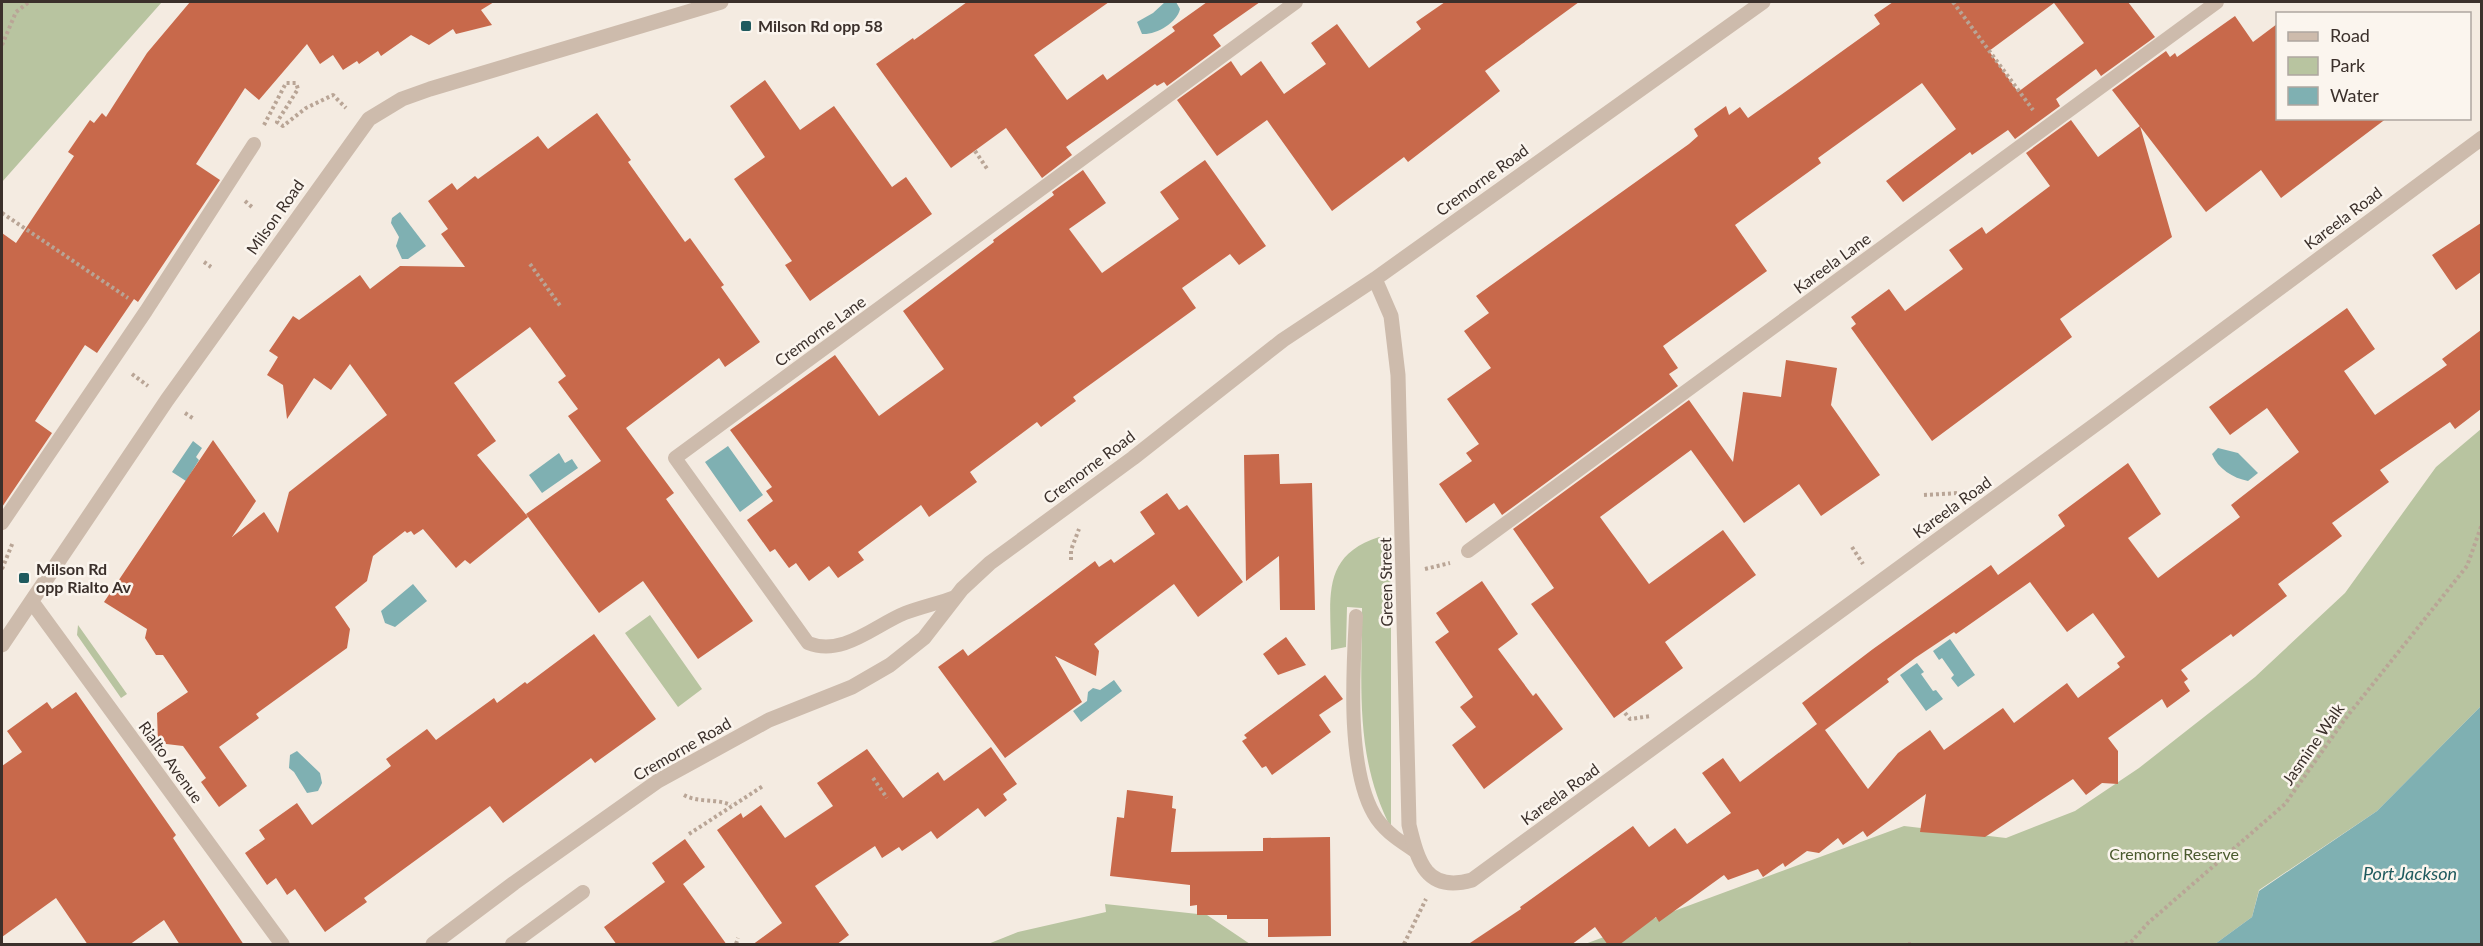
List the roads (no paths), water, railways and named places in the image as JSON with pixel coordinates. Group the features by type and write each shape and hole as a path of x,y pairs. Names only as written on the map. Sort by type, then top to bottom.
{"street":[{"name":"Milson Road","path":"2,645 167,400 369,118 387,107 420,93 721,2"},
{"name":"Cremorne Road","path":"433,945 514,883 658,781 769,720 852,687 890,665 924,638 955,597 990,563 1133,458 1283,340 1375,279 1763,2"},
{"name":"Kareela Road","path":"1435,880 1449,884 1472,880 2103,419 2481,138"},
{"name":"Green Street","path":"1375,279 1391,316 1398,375 1409,825 1415,851 1423,868 1435,880"},
{"name":"Rialto Avenue","path":"32,602 282,945"}],"lane":[{"name":"Cremorne Lane","path":"955,597 904,614 852,641 826,646 808,644 675,458 1296,2"},
{"name":"Kareela Lane","path":"1468,551 2217,2"},
{"path":"2,523 147,311 254,144"},
{"path":"1356,616 1354,706 1358,765 1368,801 1377,819 1391,835 1415,851"},
{"path":"512,945 583,892"}],"water":[{"path":"1165,2 1176,2 1180,9 1175,19 1159,30 1142,34 1137,22 1153,13"},
{"path":"400,212 426,246 408,259 402,259 396,246 399,237 391,223 392,218"},
{"path":"193,441 202,448 196,457 199,460 186,481 172,472"},
{"path":"728,446 763,495 740,512 705,462"},
{"path":"2218,448 2238,453 2258,473 2248,481 2227,472 2212,454"},
{"path":"559,453 565,463 572,459 578,468 542,493 529,475"},
{"path":"413,584 427,601 395,627 385,623 381,611"},
{"path":"1950,639 1975,675 1958,687 1951,678 1954,675 1942,658 1939,660 1933,651"},
{"path":"1917,663 1924,672 1921,674 1933,691 1936,690 1943,699 1926,711 1900,675"},
{"path":"1114,680 1122,691 1081,722 1073,711 1087,701 1088,692 1093,688 1100,690"},
{"name":"Port Jackson","path":"2481,706 2481,944 2215,944 2252,917 2259,891 2377,811"},
{"path":"297,751 320,773 322,783 318,791 307,793 289,768 290,755"}],"place":[{"name":"Milson Rd opp 58","path":"746,26"},
{"name":"Milson Rd opp Rialto Av","path":"24,578"}],"park label":[{"name":"Cremorne Reserve","path":"2174,854"}]}
